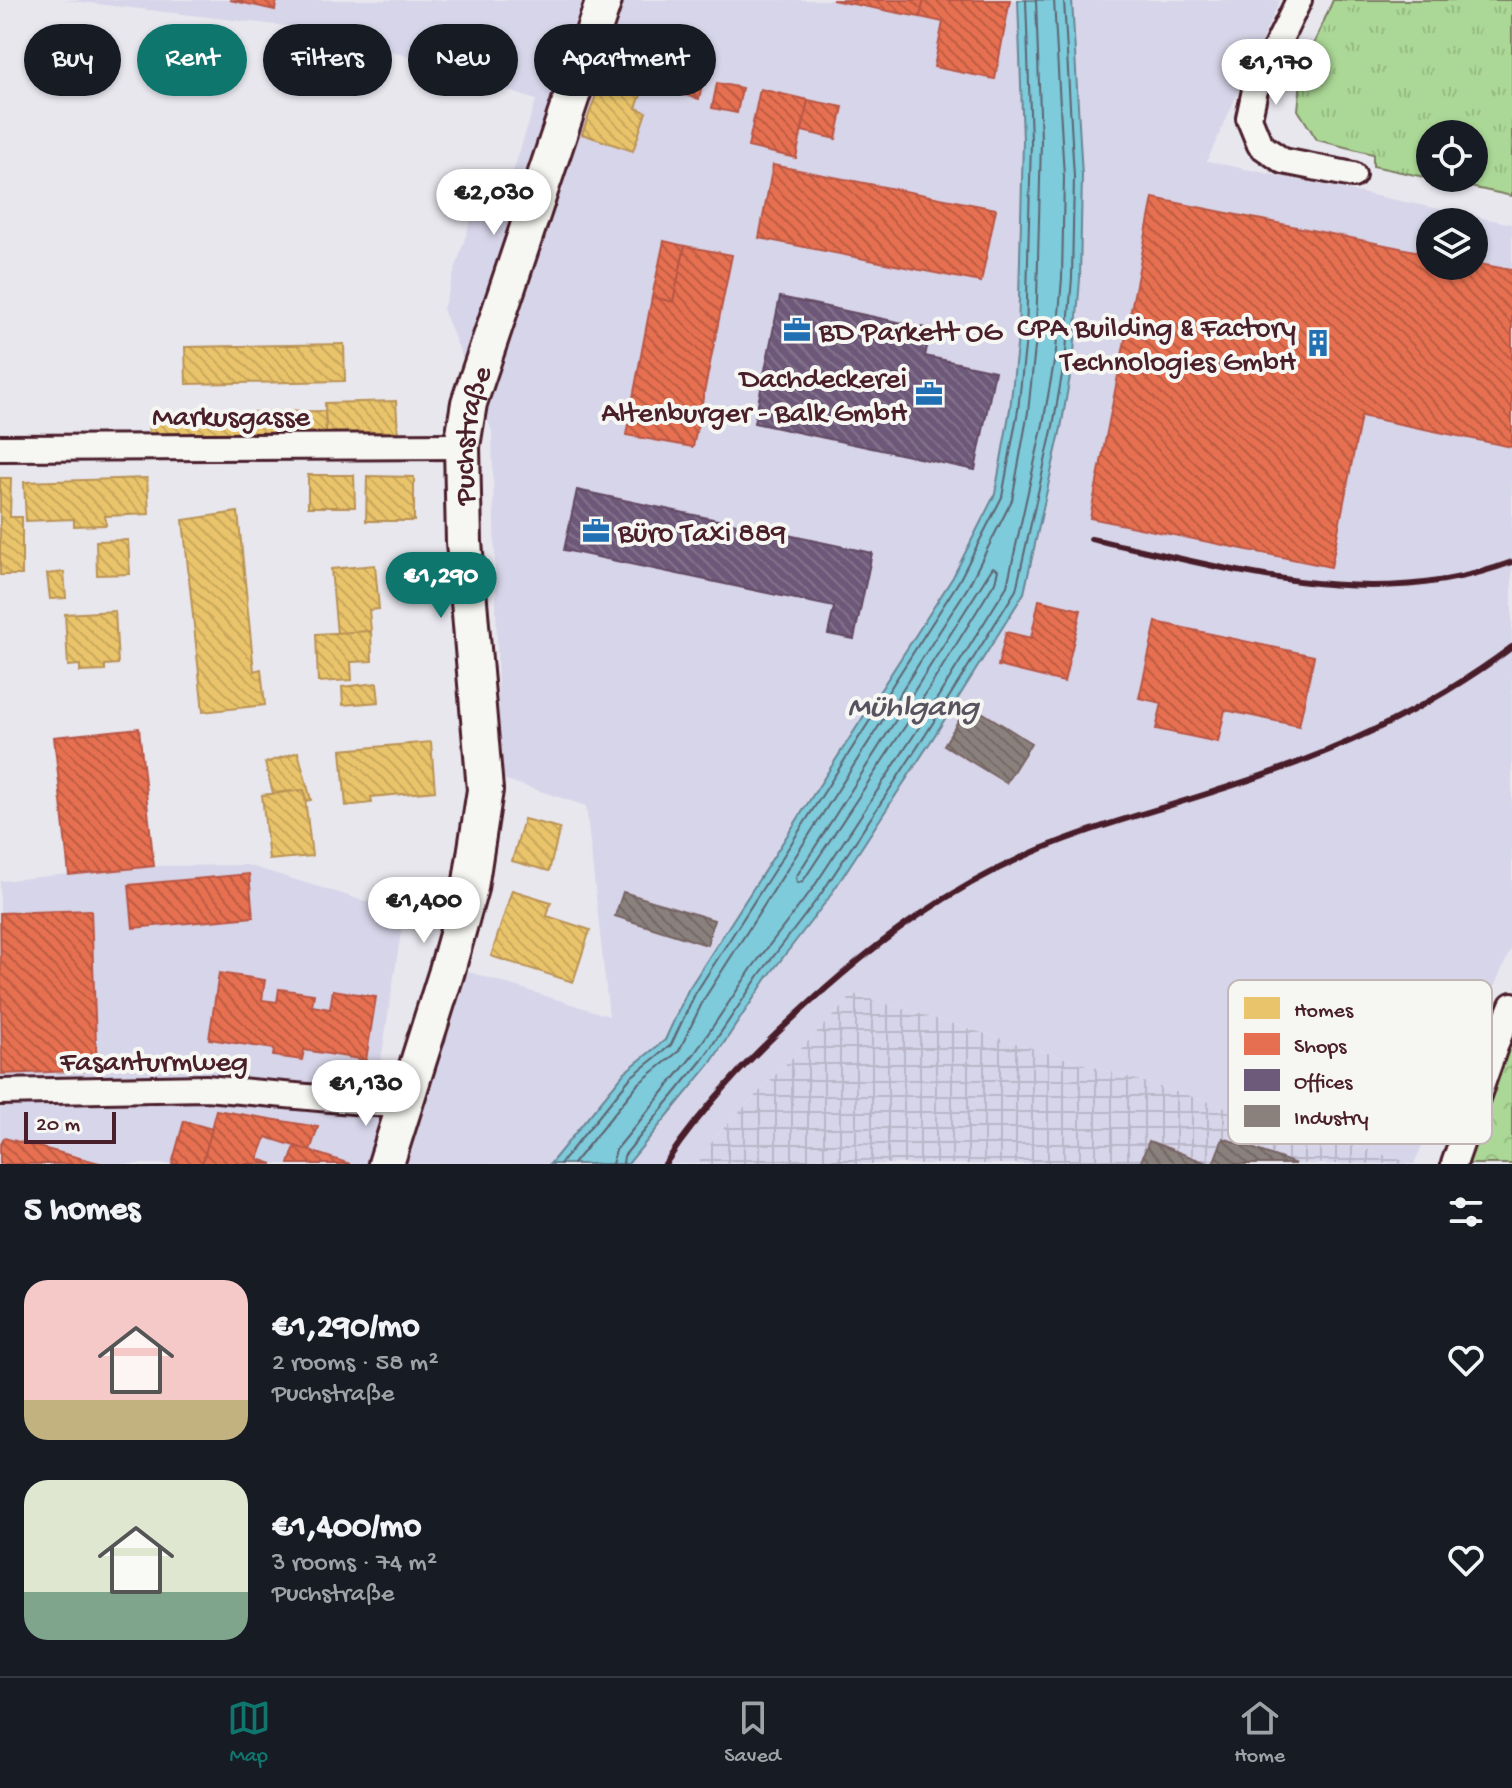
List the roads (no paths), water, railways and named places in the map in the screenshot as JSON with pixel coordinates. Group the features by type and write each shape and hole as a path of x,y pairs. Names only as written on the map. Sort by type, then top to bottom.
{"main road":[{"name":"Puchstraße","path":"386,1164 470,888 485,790 464,542 462,446 473,391 604,0"}],"street":[{"path":"1299,0 1255,90 1249,118 1260,145 1283,161 1353,175"},
{"name":"Markusgasse","path":"0,448 462,446"},
{"path":"1492,1055 1512,1005"},
{"name":"Fasanturmweg","path":"0,1092 206,1088 371,1102 402,1108"},
{"path":"1454,1164 1461,1144"}],"water":[{"name":"Mühlgang","path":"1018,0 1072,0 1082,176 1080,279 1074,353 1061,428 1024,593 828,899 767,978 710,1064 628,1164 550,1164 625,1072 665,1040 688,990 953,577 995,494 1010,409 1018,337 1023,141"}],"railway":[{"path":"1091,539 1249,573 1354,586 1406,585 1459,577 1512,562"},
{"path":"665,1164 716,1097 773,1037 866,954 946,898 1005,865 1059,842 1264,775 1339,746 1445,692 1512,647"}],"place":[{"name":"BD Parkett OG","path":"797,330"},
{"name":"CPA Building & Factory Technologies GmbH","path":"1318,343"},
{"name":"Dachdeckerei Altenburger - Balk GmbH","path":"929,394"},
{"name":"Büro Taxi 889","path":"596,531"}]}
